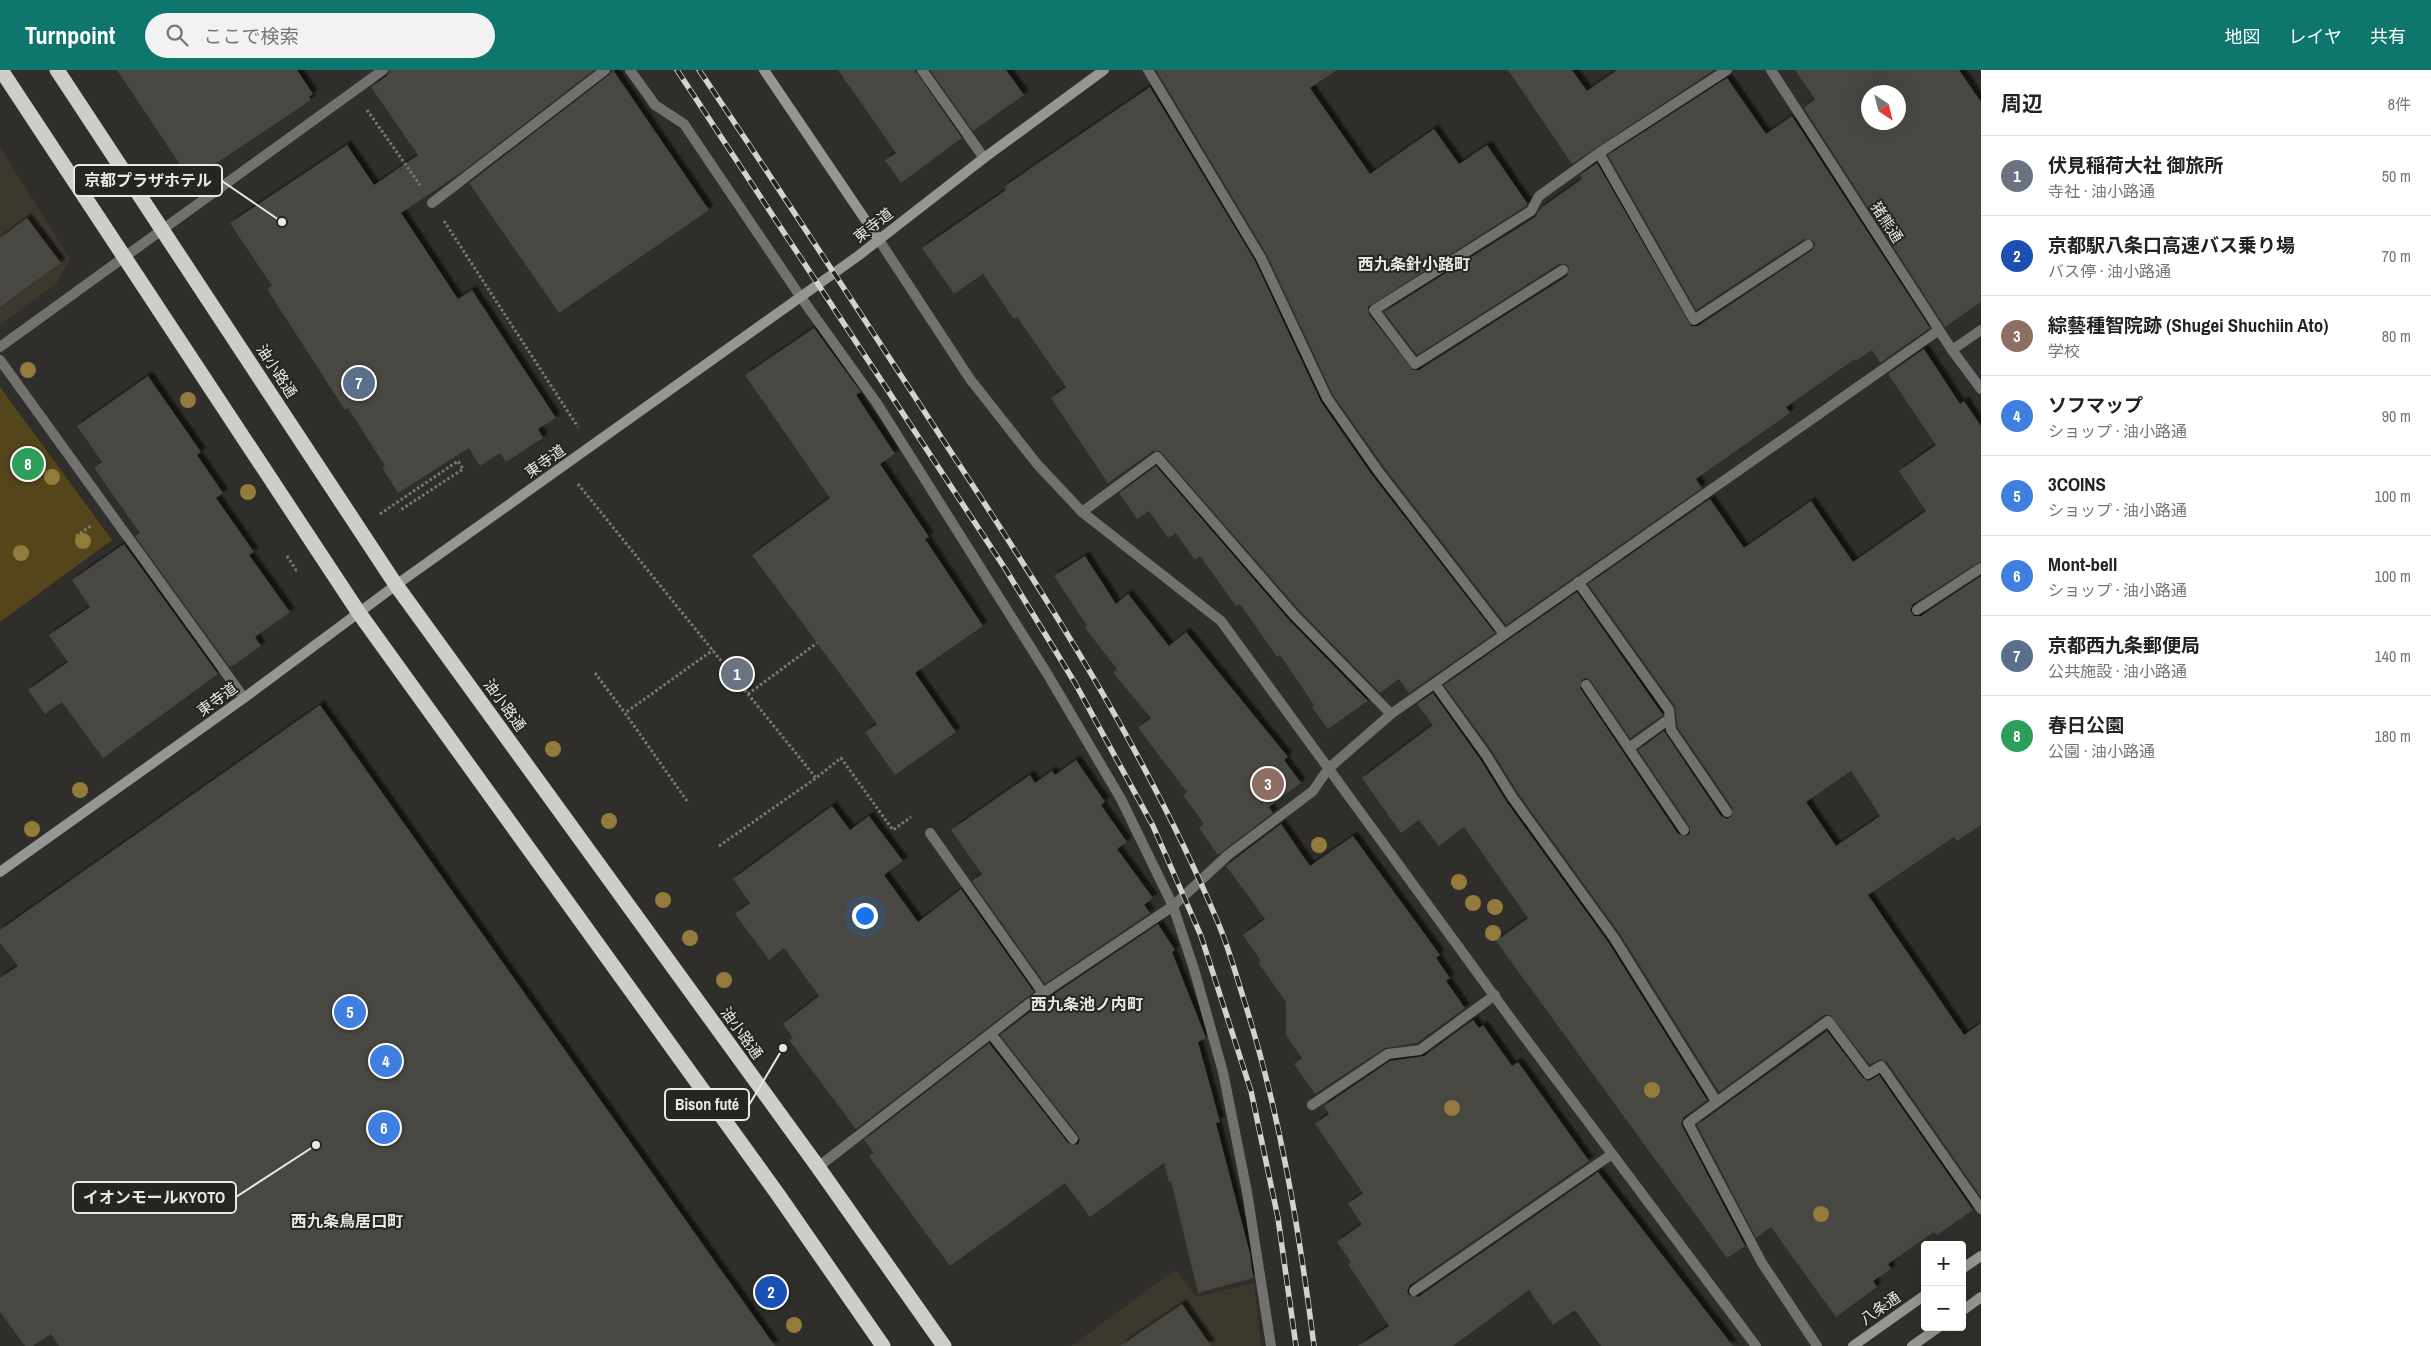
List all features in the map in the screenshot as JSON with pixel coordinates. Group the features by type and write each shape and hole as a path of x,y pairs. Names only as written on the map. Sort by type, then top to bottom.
{"highway":[{"path":"1,70 359,613 778,1196 883,1346"},
{"name":"油小路通","path":"57,70 396,585 818,1167 944,1346"}],"street":[{"path":"0,347 123,256 383,70"},
{"path":"432,202 605,70"},
{"path":"630,70 655,106 684,124 800,296 878,404 1048,674 1121,799 1173,906 1194,969 1222,1072 1247,1192 1271,1346"},
{"path":"764,70 970,379 1038,464 1082,512 1221,621 1494,995 1756,1346"},
{"path":"922,70 984,158"},
{"name":"東寺道","path":"0,872 244,698 396,585 879,240 984,158 1104,70"},
{"path":"1148,70 1261,258 1327,398 1378,471 1504,634"},
{"path":"1563,270 1415,364 1374,310 1531,211 1539,196 1599,153 1727,70"},
{"name":"猪熊通","path":"1771,70 1952,350 1981,389"},
{"path":"1599,153 1694,320 1808,245"},
{"path":"818,1167 1043,993 1173,906 1228,855 1313,791 1328,770 1391,714 1939,330"},
{"path":"1952,350 1981,330"},
{"path":"0,360 244,698"},
{"path":"1082,512 1157,457 1294,615 1391,714"},
{"path":"1917,610 1981,568"},
{"path":"1578,582 1670,710 1671,730 1727,812"},
{"path":"1435,684 1486,755 1512,797 1614,938 1716,1101"},
{"path":"1586,685 1684,830"},
{"path":"1628,748 1670,720"},
{"path":"930,833 1043,993"},
{"path":"1312,1105 1388,1054 1420,1050 1494,995"},
{"path":"1817,1346 1762,1263 1688,1123 1828,1021 1868,1074 1880,1066 1981,1209"},
{"path":"991,1034 1073,1140"},
{"path":"1414,1291 1612,1154"},
{"path":"1966,1266 1981,1256"},
{"path":"1966,1307 1981,1297"},
{"name":"八条通","path":"1853,1346 1921,1298"},
{"path":"1912,1346 1933,1331"}],"path":[{"path":"354,91 432,202 591,447"},
{"path":"399,511 463,469 458,461 431,479"},
{"path":"563,466 816,778"},
{"path":"748,694 817,643"},
{"path":"625,713 713,650"},
{"path":"595,673 687,801"},
{"path":"719,846 816,778 841,758 894,830 917,814 930,833"}],"shaded area":[{"path":"0,147 70,259 56,284 0,325"},
{"path":"0,387 112,540 0,622"},
{"path":"1175,1270 1197,1297 1254,1283 1261,1346 1071,1346"}],"building":[{"path":"117,70 297,70 313,94 309,97 311,100 208,169 181,166"},
{"path":"390,70 594,70 462,172 401,213 458,299 472,290 556,418 538,429 543,438 506,462 500,453 480,466 469,448 398,493 382,468 385,466 348,408 345,410 267,289 272,286 230,223 347,145 374,185 418,155 371,87 387,76"},
{"path":"613,70 709,210 559,313 469,183"},
{"path":"838,70 915,70 962,138 901,183 885,160 896,153"},
{"path":"930,70 1006,70 1024,95 973,131"},
{"path":"1156,70 1337,70 1310,88 1370,174 1434,129 1459,164 1487,145 1527,203 1526,206 1368,307 1369,314 1413,370 1419,370 1567,276 1569,267 1566,264 1559,264 1417,355 1384,312 1535,217 1541,208 1582,179 1580,175 1597,163 1691,326 1698,326 1812,250 1815,245 1813,241 1804,239 1696,310 1608,155 1727,78 1766,134 1792,116 1930,328 1880,363 1872,350 1856,361 1855,359 1786,407 1790,413 1696,479 1702,488 1506,625 1384,467 1333,395 1267,255"},
{"path":"1508,70 1572,70 1587,91 1617,70 1714,70 1572,164"},
{"path":"1795,70 1959,70 1981,102 1981,302 1945,327 1804,108 1815,99"},
{"path":"1150,87 1255,261 1321,402 1372,475 1495,633 1409,693 1399,679 1380,693 1299,610 1160,451 1153,451 1108,483 1051,398 1066,387 1017,317 1014,319 983,274 954,294 922,248 1006,190 1004,187"},
{"path":"27,218 61,263 0,307 0,238"},
{"path":"814,328 861,392 856,395 895,454 880,464 929,537 925,539 983,626 915,673 956,732 895,775 865,732 877,724 752,555 830,498 745,375"},
{"path":"1924,349 1960,404 1964,401 1981,426 1981,561 1913,604 1910,610 1914,616 1921,616 1981,576 1981,825 1957,841 1954,837 1868,895 1964,1035 1981,1023 1981,1197 1887,1062 1880,1059 1870,1065 1830,1015 1824,1015 1719,1092 1620,934 1518,793 1492,751 1444,685 1577,592 1663,715 1630,738 1591,681 1586,678 1582,680 1580,688 1678,834 1687,836 1690,833 1690,827 1638,750 1664,731 1721,816 1727,819 1731,817 1733,808 1678,728 1675,706 1588,584 1710,499 1744,548 1811,501 1853,562 1926,511 1899,471 1936,445 1888,374","holes":["1851,771 1880,816 1836,846 1806,802"]},
{"path":"148,376 201,452 197,455 223,493 216,498 254,552 249,555 290,612 255,637 261,646 234,665 229,666 135,536 140,533 94,468 102,462 77,426"},
{"path":"1156,466 1289,620 1368,701 1328,729 1280,655 1277,657 1240,604 1236,606 1200,556 1195,560 1176,533 1168,538 1149,511 1137,519 1119,493"},
{"path":"124,544 218,674 103,758 62,702 45,714 28,690 68,662 49,635 90,607 72,580"},
{"path":"1085,556 1116,604 1128,594 1169,646 1186,632 1288,757 1284,760 1301,783 1269,807 1273,813 1218,855 1199,828 1204,824 1183,795 1187,792 1138,728 1151,718 1113,673 1117,669 1085,628 1087,626 1054,576"},
{"path":"1433,693 1480,759 1506,801 1608,942 1707,1100 1684,1117 1681,1124 1745,1246 1727,1258 1496,941 1528,918 1464,827 1439,846 1419,820 1401,833 1362,778 1433,725 1417,704"},
{"path":"320,705 775,1346 59,1346 51,1334 33,1346 25,1346 0,1312 0,978 18,966 0,943 0,930"},
{"path":"1076,760 1105,802 1101,805 1127,842 1117,849 1153,898 1144,905 1150,913 1045,984 972,881 982,874 951,830 1030,775 1035,783 1052,771 1055,775"},
{"path":"832,806 850,830 869,816 903,861 884,875 918,922 961,889 1034,992 856,1129 789,1040 793,1038 783,1024 819,996 784,948 769,960 735,914 750,903 733,879"},
{"path":"1281,824 1310,866 1353,836 1440,955 1436,958 1450,978 1446,981 1465,1008 1417,1043 1385,1048 1315,1094 1294,1064 1302,1058 1286,1035 1286,1002 1258,962 1261,961 1243,935 1265,919 1226,866"},
{"path":"1158,924 1175,950 1172,952 1206,1038 1198,1042 1220,1122 1216,1123 1250,1254 1253,1278 1198,1293 1171,1181 1169,1182 1164,1163 1090,1217 1065,1183 950,1266 869,1156 874,1153 864,1140 989,1043 1068,1143 1077,1145 1080,1141 1078,1135 1000,1035 1047,999"},
{"path":"1473,1020 1479,1028 1483,1025 1512,1066 1518,1062 1589,1161 1410,1285 1407,1291 1409,1295 1418,1297 1598,1172 1733,1346 1601,1346 1575,1310 1553,1325 1529,1290 1453,1346 1358,1346 1389,1326 1348,1264 1351,1262 1337,1242 1362,1224 1348,1204 1363,1193 1315,1124 1329,1114 1324,1106 1390,1061 1424,1056"},
{"path":"1827,1031 1863,1078 1869,1081 1879,1075 1973,1210 1937,1235 1934,1232 1888,1264 1891,1269 1873,1281 1877,1287 1836,1317 1771,1227 1756,1238 1697,1125"},
{"path":"1182,1304 1211,1346 1120,1346"}],"railway":[{"path":"677,70 1006,570 1075,683 1153,826 1201,936 1251,1091 1278,1218 1296,1346"},
{"path":"699,70 980,496 1055,614 1127,736 1191,861 1226,943 1268,1085 1295,1215 1314,1346"}],"place":[{"name":"京都プラザホテル","path":"282,222"},
{"name":"京都西九条郵便局","path":"359,383"},
{"name":"春日公園","path":"28,464"},
{"name":"伏見稲荷大社 御旅所","path":"737,674"},
{"name":"綜藝種智院跡 (Shugei Shuchiin Ato)","path":"1268,784"},
{"name":"3COINS","path":"350,1012"},
{"name":"Bison futé","path":"783,1048"},
{"name":"ソフマップ","path":"386,1061"},
{"name":"Mont-bell","path":"384,1128"},
{"name":"イオンモールKYOTO","path":"316,1145"},
{"name":"京都駅八条口高速バス乗り場","path":"771,1292"}],"district":[{"name":"西九条針小路町","path":"1414,264"},
{"name":"西九条池ノ内町","path":"1087,1004"},
{"name":"西九条鳥居口町","path":"347,1221"}]}
